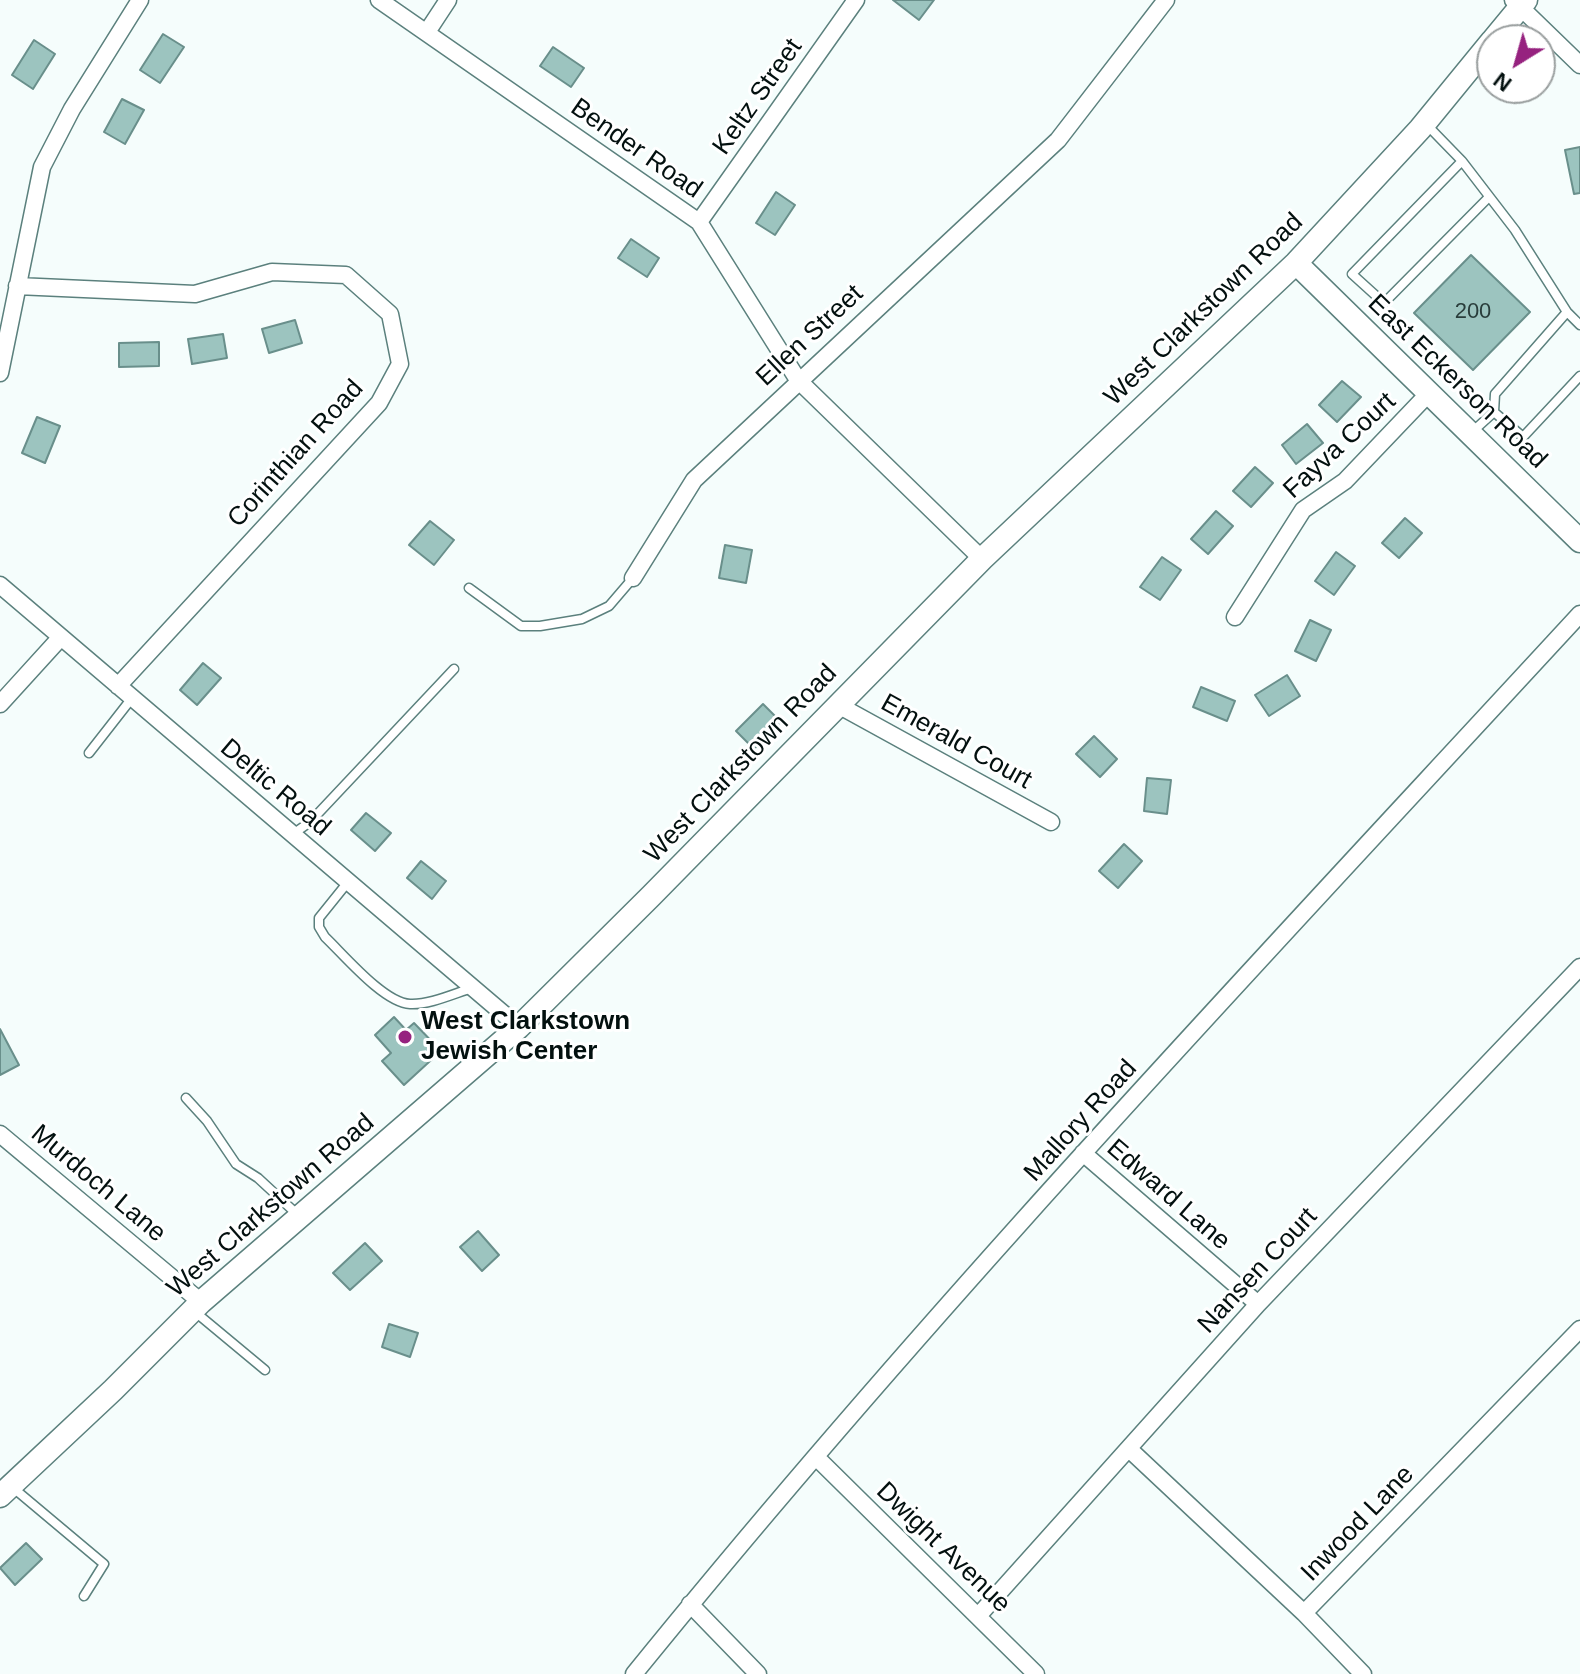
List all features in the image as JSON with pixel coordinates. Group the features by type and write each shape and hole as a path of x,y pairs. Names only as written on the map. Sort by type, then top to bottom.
{"street":[{"path":"0,373 42,167 72,109 140,0"},
{"name":"Bender Road","path":"379,0 699,222 798,380 982,559"},
{"path":"427,32 448,0"},
{"name":"Keltz Street","path":"699,222 856,0"},
{"name":"Ellen Street","path":"633,578 694,480 1058,140 1166,0"},
{"path":"1520,2 1580,65"},
{"name":"West Clarkstown Road","path":"1505,24 1520,2"},
{"name":"West Clarkstown Road","path":"5,1491 197,1306 519,1027 982,559 1296,263 1425,123 1476,62"},
{"name":"East Eckerson Road","path":"1296,263 1580,541"},
{"name":"Corinthian Road","path":"17,286 195,294 272,272 346,275 390,314 400,364 379,403 118,686"},
{"name":"Fayva Court","path":"1235,617 1303,510 1345,481 1429,393"},
{"name":"Deltic Road","path":"0,585 519,1027"},
{"name":"Mallory Road","path":"634,1674 816,1457 1083,1153 1580,614"},
{"path":"0,704 61,637"},
{"name":"Emerald Court","path":"838,705 1051,822"},
{"name":"Nansen Court","path":"979,1615 1258,1304 1580,967"},
{"name":"Murdoch Lane","path":"0,1134 197,1306"},
{"name":"Edward Lane","path":"1083,1153 1258,1304"},
{"name":"Inwood Lane","path":"1129,1449 1304,1613 1580,1329"},
{"name":"Dwight Avenue","path":"816,1457 1036,1674"},
{"path":"690,1604 758,1674"},
{"path":"1304,1613 1363,1674"}],"lane":[{"path":"1425,123 1462,161 1515,230 1567,312 1580,325"},
{"path":"1462,161 1352,274 1384,303 1489,197"},
{"path":"1470,434 1494,412 1495,394 1567,312"},
{"path":"1494,412 1523,437 1580,376"},
{"name":"Ellen Street","path":"469,588 521,626 540,626 582,619 609,606 633,578"},
{"path":"292,834 310,822 454,669"},
{"path":"89,753 132,698"},
{"path":"348,882 319,918 319,927 325,937 379,989 397,1001 410,1004 472,988"},
{"path":"186,1098 207,1121 236,1164 258,1178 300,1217"},
{"path":"197,1306 265,1370"},
{"path":"5,1491 104,1564 84,1596"}],"building":[{"path":"893,0 934,0 919,20"},
{"path":"163,34 184,47 160,83 140,70"},
{"path":"34,40 55,54 33,89 12,75"},
{"path":"553,47 584,68 571,87 540,66"},
{"path":"122,99 144,110 125,144 104,132"},
{"path":"1580,147 1580,193 1574,194 1565,150"},
{"path":"776,192 795,205 775,235 756,223"},
{"path":"631,239 659,258 647,277 618,258"},
{"path":"1471,255 1530,312 1473,370 1414,313"},
{"path":"295,320 302,343 269,353 262,329"},
{"path":"223,334 227,358 192,364 188,339"},
{"path":"159,342 159,366 119,367 119,343"},
{"path":"1342,381 1361,397 1337,422 1319,405"},
{"path":"37,417 60,426 45,463 22,453"},
{"path":"1307,424 1323,443 1296,464 1282,445"},
{"path":"1255,467 1273,483 1251,507 1233,491"},
{"path":"1216,511 1233,526 1208,554 1191,539"},
{"path":"1405,518 1422,533 1399,558 1382,543"},
{"path":"430,521 454,540 434,565 409,545"},
{"path":"725,545 752,550 746,583 719,578"},
{"path":"1336,552 1355,566 1334,595 1315,581"},
{"path":"1162,557 1181,570 1160,600 1140,587"},
{"path":"1310,620 1331,630 1316,661 1295,651"},
{"path":"203,663 221,678 197,705 180,690"},
{"path":"1287,675 1300,696 1269,716 1255,695"},
{"path":"1201,687 1235,701 1227,721 1193,707"},
{"path":"763,704 781,722 754,749 736,731"},
{"path":"1094,736 1117,759 1100,777 1076,754"},
{"path":"1147,778 1171,780 1167,814 1144,811"},
{"path":"366,813 391,833 375,851 351,830"},
{"path":"1124,844 1142,861 1118,888 1099,871"},
{"path":"421,861 446,881 432,899 407,878"},
{"path":"394,1017 406,1030 414,1023 441,1051 404,1085 382,1061 391,1053 375,1035"},
{"path":"0,1029 19,1065 0,1075"},
{"path":"478,1231 499,1255 482,1271 460,1247"},
{"path":"365,1243 382,1261 350,1290 333,1273"},
{"path":"389,1324 418,1333 410,1357 382,1347"},
{"path":"26,1543 42,1559 15,1585 0,1568"}],"place":[{"name":"West Clarkstown Jewish Center","path":"405,1037"}]}
